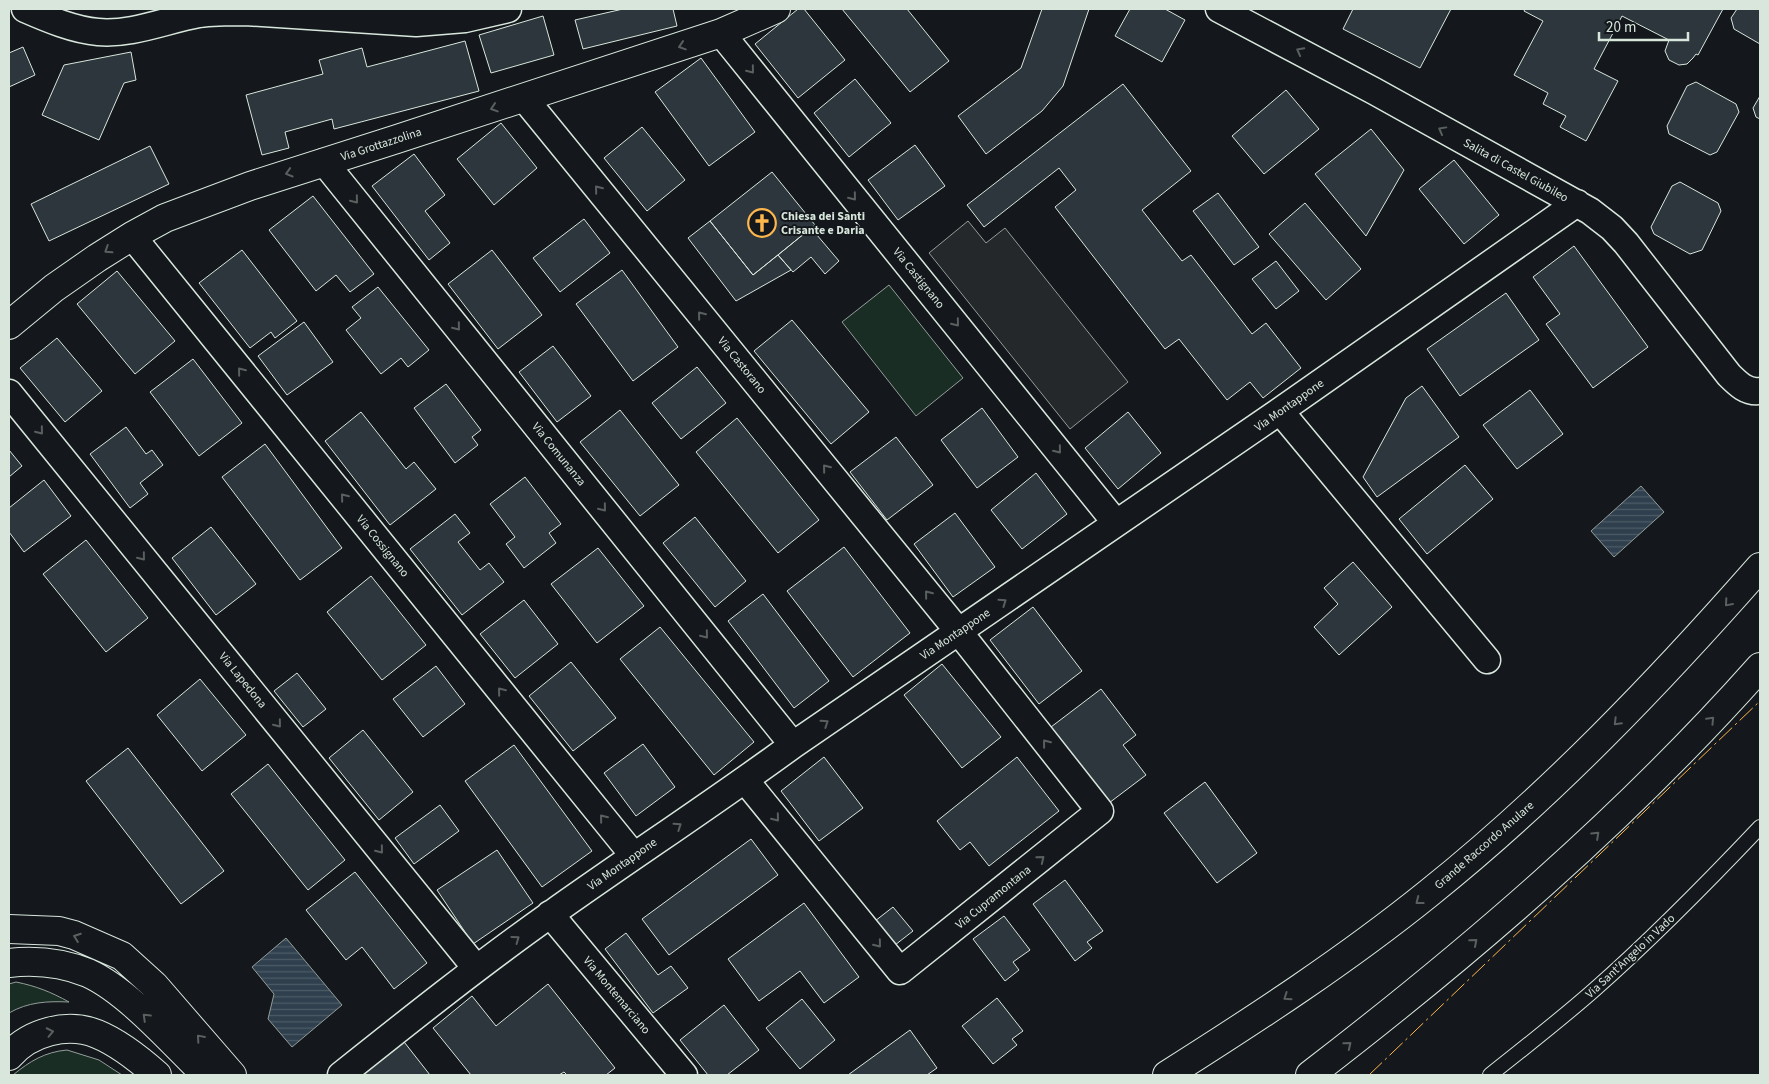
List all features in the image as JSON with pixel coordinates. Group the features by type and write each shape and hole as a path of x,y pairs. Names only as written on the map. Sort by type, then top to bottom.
{"main road":[{"name":"Via Grottazzolina","path":"9,325 54,288 97,258 165,218 194,206 721,32 776,9"},
{"name":"Grande Raccordo Anulare","path":"1167,1075 1342,959 1429,894 1468,861 1615,724 1672,666 1760,567"},
{"path":"1310,1075 1460,955 1571,858 1658,777 1760,667"},
{"path":"9,929 59,931 83,938 122,956 154,985 232,1075"},
{"path":"9,963 32,962 65,966 97,978 126,998 206,1075"},
{"path":"9,1056 23,1043 44,1033 70,1029 95,1033 111,1041 125,1049 157,1075"}],"street":[{"path":"25,9 74,27 105,32 138,29 199,14 222,12 416,23 465,19 508,9"},
{"name":"Salita di Castel Giubileo","path":"1219,9 1374,91 1577,204 1603,221 1626,243 1729,375 1740,386 1755,391"},
{"name":"Via Castignano","path":"721,32 1116,523"},
{"name":"Via Castorano","path":"524,98 959,632"},
{"name":"Via Comunanza","path":"324,162 793,745"},
{"name":"Via Montappone","path":"341,1075 476,968 550,914 1577,204"},
{"name":"Via Cossignano","path":"132,236 634,856"},
{"name":"Via Lapedona","path":"9,393 476,968"},
{"path":"1280,411 1487,660"},
{"name":"Via Cupramontana","path":"745,780 900,971 1100,811 959,632"},
{"name":"Via Montemarciano","path":"550,914 684,1075"}],"lane":[{"name":"Via Sant'Angelo in Vado","path":"1490,1075 1621,966 1760,827"}],"green space":[{"path":"889,285 963,378 916,416 842,322"},
{"path":"16,982 30,985 69,1002 38,1003 23,1006 9,1013 9,984"},
{"path":"67,1050 99,1060 122,1075 13,1075 38,1058"}],"shaded area":[{"path":"968,221 986,243 1005,228 1128,382 1070,429 929,253"}],"water":[{"path":"1641,486 1664,512 1614,557 1591,531"},
{"path":"286,938 342,1005 292,1047 268,1019 274,994 252,967"}],"building":[{"path":"623,9 673,9 677,26 583,49 575,20"},
{"path":"798,9 804,9 845,60 798,98 755,44"},
{"path":"842,9 907,9 949,61 910,92"},
{"path":"1042,9 1089,9 1063,86 1042,111 986,154 958,116 1021,68"},
{"path":"1130,9 1165,9 1185,20 1162,62 1115,36"},
{"path":"1353,9 1451,9 1420,68 1343,29"},
{"path":"1525,9 1723,9 1698,55 1696,54 1687,64 1679,65 1669,60 1665,51 1669,40 1622,16 1594,69 1618,81 1586,141 1560,127 1566,116 1543,104 1548,93 1514,75 1543,21 1524,11"},
{"path":"1737,9 1760,9 1760,44 1734,29 1731,18"},
{"path":"543,16 554,55 491,73 479,35"},
{"path":"465,41 479,91 334,129 332,119 285,132 289,148 262,155 246,95 323,74 319,60 362,48 367,67"},
{"path":"23,47 35,75 9,87 9,53"},
{"path":"131,52 136,80 124,83 99,140 42,115 64,65"},
{"path":"701,58 755,132 709,166 655,92"},
{"path":"855,79 891,123 849,157 814,113"},
{"path":"1696,82 1736,104 1739,112 1717,152 1710,155 1669,134 1667,126 1687,86"},
{"path":"1123,84 1191,171 1142,210 1182,261 1191,255 1252,334 1266,323 1301,368 1263,398 1250,382 1227,400 1179,339 1165,349 1055,207 1076,190 1059,168 984,227 967,205"},
{"path":"1286,90 1319,129 1264,174 1232,136"},
{"path":"1760,96 1760,119 1756,117 1753,108"},
{"path":"501,123 537,168 494,205 457,159"},
{"path":"642,127 685,180 647,211 604,158"},
{"path":"1371,129 1404,170 1366,236 1315,174"},
{"path":"915,145 945,186 898,220 868,180"},
{"path":"150,146 169,184 49,241 31,204"},
{"path":"414,154 445,195 425,211 450,243 429,260 372,186"},
{"path":"1454,160 1499,215 1464,244 1419,189"},
{"name":"Chiesa dei Santi Crisante e Daria","path":"772,172 815,225 753,275 710,221"},
{"path":"1680,182 1718,203 1721,211 1702,250 1690,254 1654,234 1651,227 1672,186"},
{"path":"1218,193 1259,247 1234,265 1193,211"},
{"path":"313,196 374,274 350,292 336,275 316,291 269,230"},
{"path":"1305,203 1361,269 1326,300 1269,234"},
{"path":"584,219 610,253 560,292 533,258"},
{"path":"710,221 753,275 778,255 791,270 736,301 688,238"},
{"path":"811,228 839,261 825,274 811,257 793,272 778,255"},
{"path":"1574,246 1648,347 1593,388 1546,324 1560,314 1533,277"},
{"path":"242,250 297,321 275,338 271,332 250,348 199,283"},
{"path":"492,250 542,315 498,349 448,284"},
{"path":"1276,261 1299,291 1276,309 1252,279"},
{"path":"622,270 678,347 633,381 576,304"},
{"path":"117,271 175,341 135,374 77,304"},
{"path":"378,287 429,350 408,367 401,358 381,374 346,330 361,318 352,307"},
{"path":"1506,293 1539,340 1460,396 1427,349"},
{"path":"792,320 869,412 831,444 754,351"},
{"path":"304,322 333,362 287,395 258,356"},
{"path":"57,338 102,391 65,422 20,368"},
{"path":"553,346 591,396 557,422 519,372"},
{"path":"193,359 242,423 199,456 150,392"},
{"path":"697,367 726,403 681,439 652,403"},
{"path":"446,384 481,430 472,437 478,445 455,463 414,408"},
{"path":"1422,386 1459,437 1377,497 1363,477 1406,398"},
{"path":"1530,390 1563,434 1517,469 1483,425"},
{"path":"982,408 1018,457 977,488 941,440"},
{"path":"620,410 679,485 640,516 580,442"},
{"path":"361,412 406,469 414,462 436,489 390,525 325,441"},
{"path":"1128,412 1161,453 1118,489 1085,448"},
{"path":"737,418 819,520 778,553 696,452"},
{"path":"126,427 146,454 152,450 163,465 140,483 148,494 130,508 90,454"},
{"path":"896,437 933,485 887,520 850,472"},
{"path":"265,444 342,548 300,580 222,477"},
{"path":"9,450 22,466 9,477"},
{"path":"1465,465 1493,499 1427,554 1399,519"},
{"path":"1036,473 1067,514 1022,549 991,510"},
{"path":"525,477 561,524 549,533 556,543 524,568 506,544 515,537 490,504"},
{"path":"44,480 71,516 24,552 9,532 9,508"},
{"path":"955,513 995,567 953,597 914,544"},
{"path":"455,514 470,533 458,542 480,570 489,563 504,582 462,615 410,549"},
{"path":"695,517 746,581 715,607 663,543"},
{"path":"211,527 256,584 216,615 172,558"},
{"path":"86,540 148,618 106,652 43,574"},
{"path":"844,547 910,633 853,677 787,591"},
{"path":"598,548 644,606 597,643 551,584"},
{"path":"1353,562 1392,607 1339,655 1314,627 1338,604 1324,588"},
{"path":"371,576 426,645 382,680 327,612"},
{"path":"763,594 829,681 794,708 728,621"},
{"path":"524,600 558,644 515,678 480,634"},
{"path":"1033,607 1082,671 1039,704 990,640"},
{"path":"660,627 754,742 714,775 620,659"},
{"path":"571,662 616,718 573,751 529,696"},
{"path":"942,664 1001,737 962,768 904,695"},
{"path":"436,666 465,704 423,737 393,699"},
{"path":"297,673 326,709 303,727 274,691"},
{"path":"200,679 246,735 202,771 157,715"},
{"path":"1101,689 1136,735 1123,745 1146,775 1109,803 1051,727"},
{"path":"363,730 413,792 379,820 329,758"},
{"path":"643,744 675,787 636,816 604,773"},
{"path":"514,745 592,851 542,887 465,781"},
{"path":"128,748 224,871 181,904 86,781"},
{"path":"824,757 863,808 819,841 781,791"},
{"path":"1017,757 1059,811 989,866 970,842 960,850 937,821"},
{"path":"268,764 345,860 308,890 231,794"},
{"path":"1205,782 1257,853 1217,883 1164,813"},
{"path":"440,805 459,831 414,864 395,838"},
{"path":"751,839 778,875 669,955 642,919"},
{"path":"497,850 533,903 473,944 437,890"},
{"path":"355,872 427,963 394,989 362,947 346,960 306,910"},
{"path":"1065,880 1103,931 1087,942 1092,948 1075,961 1033,904"},
{"path":"804,903 859,977 824,1003 800,971 759,1001 728,959"},
{"path":"893,907 913,931 895,945 875,921"},
{"path":"1004,916 1030,950 1013,962 1019,970 1005,981 973,939"},
{"path":"626,933 658,975 671,966 688,988 653,1013 605,949"},
{"path":"548,984 615,1068 606,1075 567,1075 564,1072 559,1075 471,1075 433,1028 472,996 496,1026"},
{"path":"997,998 1023,1031 1012,1039 1017,1045 993,1064 962,1026"},
{"path":"802,999 835,1040 800,1069 766,1028"},
{"path":"724,1005 759,1050 727,1075 708,1075 680,1040"},
{"path":"910,1030 937,1068 927,1075 848,1075"},
{"path":"401,1038 430,1075 355,1075"}],"power":[{"path":"1369,1075 1760,701"}],"place":[{"name":"Chiesa dei Santi Crisante e Daria","path":"762,223"}]}
